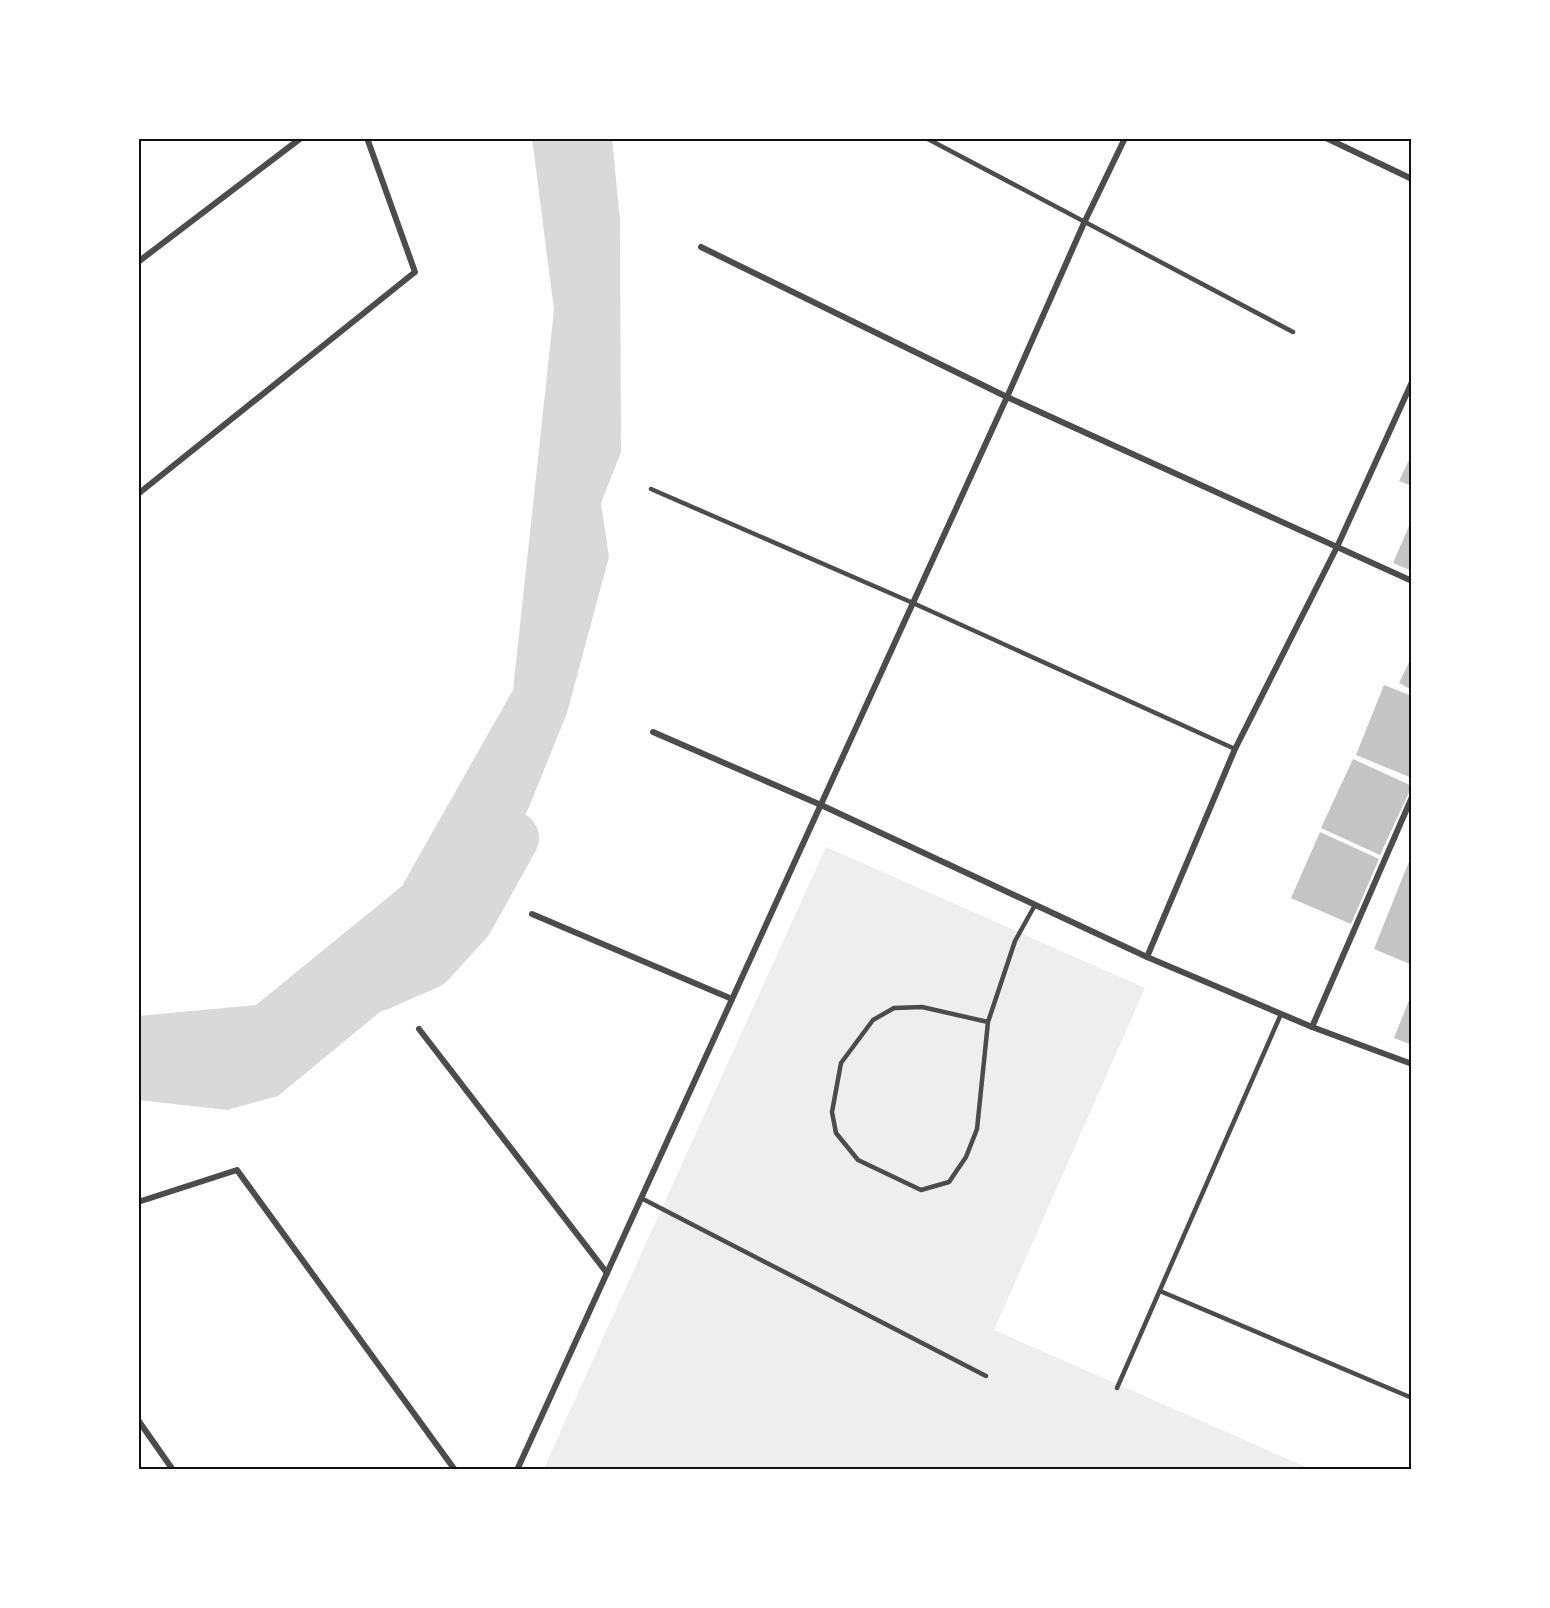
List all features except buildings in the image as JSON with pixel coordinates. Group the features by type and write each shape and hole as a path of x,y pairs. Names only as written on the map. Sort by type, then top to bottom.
{"street":[{"path":"138,262 301,138"},
{"path":"138,494 415,272 367,138"},
{"path":"517,1470 1007,397 1084,223 1125,138"},
{"path":"1326,138 1412,179"},
{"path":"701,248 1007,397 1412,581"},
{"path":"1147,957 1235,749 1337,547 1412,382"},
{"path":"653,732 821,805 1147,957 1312,1027 1412,1064"},
{"path":"1312,1027 1412,797"},
{"path":"531,914 732,999"},
{"path":"419,1029 607,1273"},
{"path":"138,1202 237,1170 455,1470"},
{"path":"138,1420 173,1470"}],"lane":[{"path":"926,138 1293,333"},
{"path":"651,489 913,603 1235,749"},
{"path":"988,1022 922,1007 894,1008 873,1020 841,1064 832,1112 836,1133 858,1160 921,1190 949,1182 966,1157 977,1129 988,1022 1015,941 1035,905"},
{"path":"1118,1388 1281,1014"},
{"path":"641,1198 986,1376"},
{"path":"1160,1291 1412,1398"}],"shaded area":[{"path":"532,138 612,138 620,221 621,452 601,503 609,557 567,713 529,807 488,888 409,988 278,1096 227,1110 138,1100 138,1016 256,1005 402,886 513,690 554,310"},
{"path":"826,847 1145,988 994,1330 1313,1470 543,1470"}],"waterway":[{"path":"378,984 428,962 467,919 512,838"}]}
